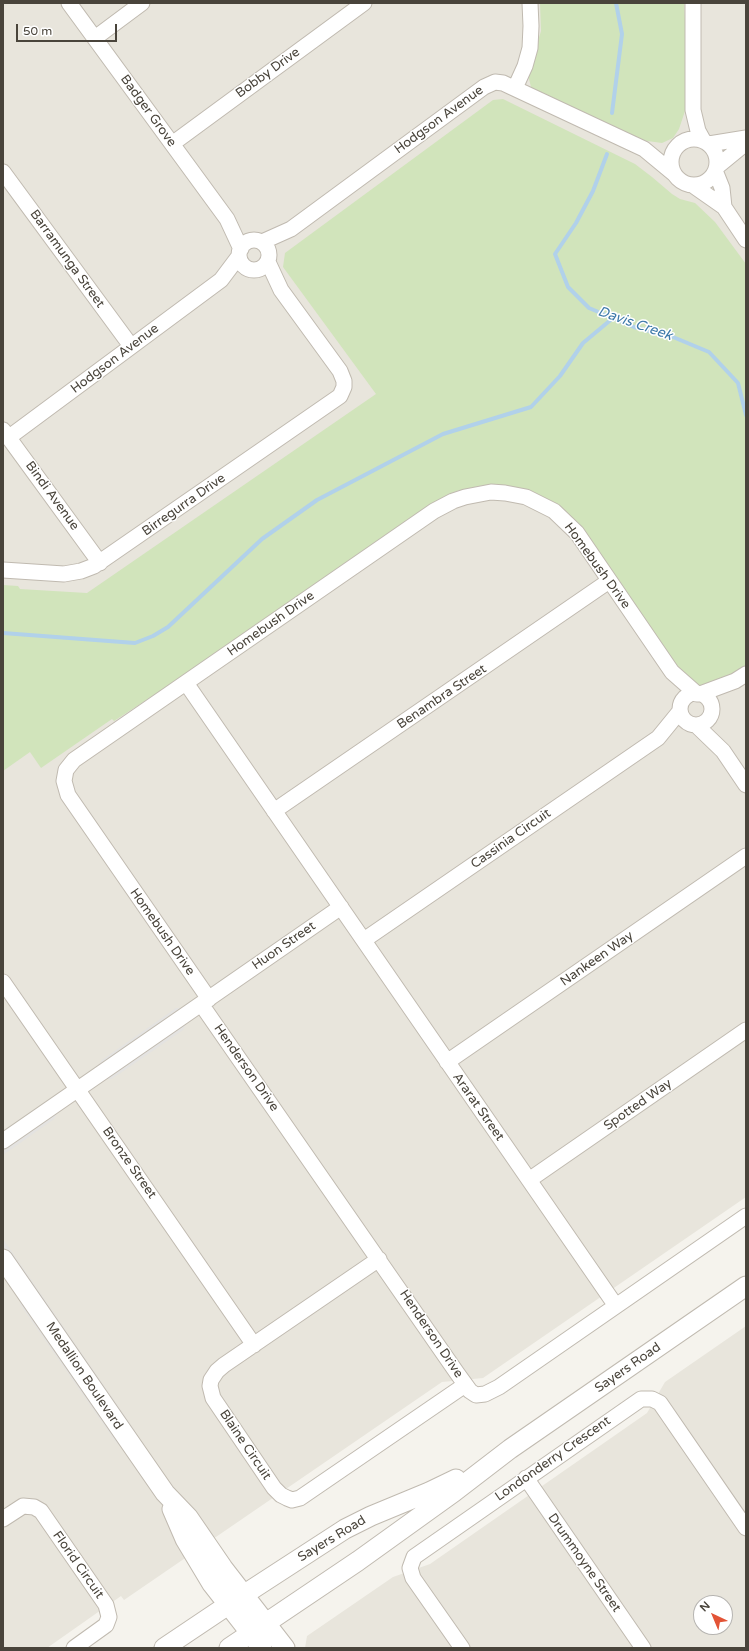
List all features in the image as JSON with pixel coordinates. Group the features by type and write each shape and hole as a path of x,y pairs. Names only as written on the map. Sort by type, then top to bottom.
{"street":[{"name":"Badger Grove","path":"69,3 227,219 240,253"},
{"path":"95,38 142,3"},
{"name":"Bobby Drive","path":"172,144 364,3"},
{"path":"515,88 525,66 530,48 530,3"},
{"path":"693,3 693,110 698,131 716,153 717,169 722,188 724,207"},
{"name":"Hodgson Avenue","path":"258,241 291,229 484,87 499,82 515,88 644,149 673,173"},
{"path":"693,110 671,159 673,173 682,183 694,186 724,207 746,240"},
{"path":"678,146 690,139 706,142 746,138"},
{"path":"694,186 708,182 717,169 746,144"},
{"name":"Hodgson Avenue","path":"644,149 678,146"},
{"name":"Barramunga Street","path":"3,172 131,346"},
{"name":"Badger Grove","path":"227,219 258,241"},
{"name":"Hodgson Avenue","path":"269,259 291,229"},
{"path":"258,241 268,248 269,259 281,290 243,264 240,253 246,243 258,241"},
{"name":"Hodgson Avenue","path":"221,280 240,253"},
{"path":"252,270 262,268 269,259"},
{"name":"Hodgson Avenue","path":"6,434 131,346 221,280 252,270"},
{"name":"Birregurra Drive","path":"3,570 53,574 72,573 89,569 100,563 340,396 344,387 344,381 340,371 281,290"},
{"name":"Bindi Avenue","path":"6,434 100,563"},
{"name":"Homebush Drive","path":"205,1001 68,795 64,781 66,770 74,760 434,511 453,501 479,493 505,493 526,497 544,505 562,518 573,529 672,672 698,694"},
{"name":"Benambra Street","path":"274,811 609,581"},
{"name":"Homebush Drive","path":"672,672 680,708"},
{"path":"741,677 687,697 680,708 684,720 694,725 723,752 746,785"},
{"path":"694,725 704,723 711,712 741,677"},
{"path":"186,683 341,907"},
{"path":"698,694 709,700 723,752"},
{"name":"Cassinia Circuit","path":"658,738 680,708"},
{"name":"Cassinia Circuit","path":"364,940 658,738 694,725"},
{"name":"Nankeen Way","path":"447,1062 746,856"},
{"name":"Huon Street","path":"3,1141 341,907"},
{"name":"Ararat Street","path":"341,907 616,1306"},
{"name":"Bronze Street","path":"3,982 254,1345"},
{"name":"Henderson Drive","path":"205,1001 465,1385 476,1395 490,1392 746,1216"},
{"name":"Spotted Way","path":"529,1180 746,1030"},
{"name":"Blaine Circuit","path":"379,1259 217,1371 211,1380 210,1392 213,1398 274,1488 281,1495 292,1500 305,1495 465,1385"},
{"name":"Medallion Boulevard","path":"6,1270 165,1493 188,1517 223,1568 285,1648"},
{"name":"Sayers Road","path":"229,1648 256,1641 267,1624 454,1492 510,1449 746,1286"},
{"name":"Londonderry Crescent","path":"462,1648 413,1578 410,1571 410,1564 414,1557 526,1478 638,1401 645,1398 657,1401 663,1407 746,1528"},
{"name":"Sayers Road","path":"164,1648 345,1529 371,1516 454,1481 510,1449"},
{"name":"Drummoyne Street","path":"526,1478 643,1648"},
{"name":"Medallion Boulevard","path":"165,1493 194,1554 212,1584 256,1641"},
{"name":"Florid Circuit","path":"3,1518 23,1506 34,1507 41,1511 106,1605 109,1617 106,1625 74,1648"}],"shaded area":[{"path":"3,3 746,3 746,1197 483,1378 442,1382 124,1600 121,1596 47,1648 3,1648"},
{"path":"176,1008 183,1008 98,1066 102,1060"},
{"path":"186,1023 183,1030 119,1074 111,1079 105,1079"},
{"path":"58,1111 54,1119 3,1155 3,1149"},
{"path":"3,1239 135,1431 138,1442 3,1246"},
{"path":"21,1297 127,1451 116,1442 20,1304"},
{"path":"746,1326 746,1648 305,1648 307,1636 393,1577 430,1564 647,1413 665,1382"}],"green space":[{"path":"540,3 684,3 688,71 686,108 679,129 673,138 662,143 640,140 537,92 531,87 528,75 541,31"},
{"path":"503,99 635,164 672,194 680,199 695,203 715,222 746,264 746,665 734,673 704,687 697,686 680,671 553,502 529,491 492,485 479,486 457,491 437,501 171,684 114,721 112,719 41,768 30,752 3,771 3,585 18,586 20,589 87,593 376,394 283,267 285,253 493,100"}],"waterway":[{"name":"Davis Creek","path":"612,113 622,34 616,3"},
{"name":"Davis Creek","path":"607,154 593,191 576,223 555,254 568,287 589,308 634,327 673,337 709,352 738,383 746,415"},
{"path":"3,633 135,643 153,636 168,627 262,539 317,500 443,434 531,407 560,376 583,343 613,318"}]}
